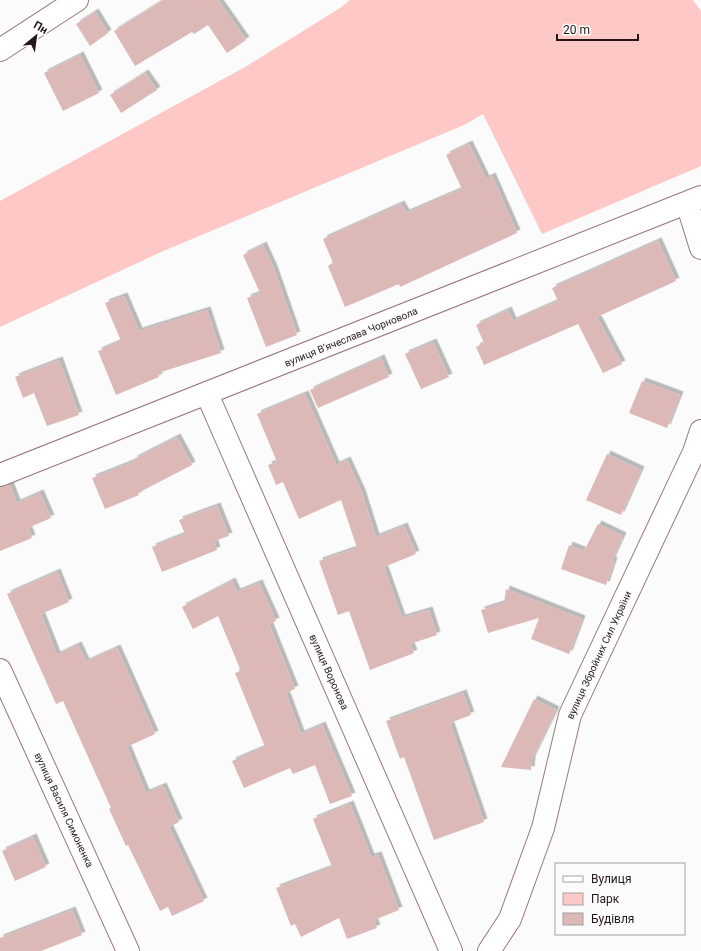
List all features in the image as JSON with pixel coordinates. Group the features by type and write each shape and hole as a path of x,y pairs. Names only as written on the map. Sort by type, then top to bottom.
{"street":[{"path":"0,50 77,0"},
{"path":"694,200 701,248"},
{"name":"вулиця Вʼячеслава Чорновола","path":"0,475 694,200"},
{"name":"вулиця Воронова","path":"207,394 451,951"},
{"name":"вулиця Збройних Сил України","path":"489,951 510,919 543,828 570,715 694,452 701,432"},
{"name":"вулиця Василя Симоненка","path":"0,670 128,951"}],"green space":[{"path":"350,0 693,0 701,11 701,166 542,234 483,114 464,125 161,252 0,327 0,201 245,67 340,8"}],"building":[{"path":"164,0 218,0 246,40 227,53 208,25 194,34 192,32 135,66 114,31"},
{"path":"95,12 108,33 90,46 76,24"},
{"path":"80,55 99,93 63,111 44,73"},
{"path":"145,73 157,90 121,113 110,95"},
{"path":"469,144 486,179 492,176 517,233 400,287 399,284 345,307 328,266 333,263 323,239 401,204 406,213 462,189 446,155"},
{"path":"658,241 676,281 597,317 622,364 603,373 578,324 484,365 476,347 484,343 476,325 508,310 513,321 558,301 552,288"},
{"path":"263,245 274,269 297,335 266,347 247,298 260,293 243,255"},
{"path":"124,296 139,331 207,310 221,353 158,373 159,377 116,395 98,351 121,341 105,303"},
{"path":"433,342 449,377 421,389 405,354"},
{"path":"381,358 389,377 318,408 310,390"},
{"path":"59,360 79,415 47,426 34,393 23,398 15,377"},
{"path":"642,381 680,395 667,428 629,413"},
{"path":"305,394 336,465 347,460 362,493 376,537 404,526 416,554 384,567 402,618 429,610 437,635 410,644 414,653 370,670 349,611 338,615 319,561 357,548 341,500 299,519 283,482 276,485 268,465 277,462 257,414"},
{"path":"177,437 192,465 138,493 139,495 105,509 92,478 135,461 134,459"},
{"path":"607,454 641,470 621,515 586,500"},
{"path":"10,485 17,503 40,493 51,518 28,528 32,538 0,551 0,487"},
{"path":"217,506 229,536 214,541 217,550 162,572 152,547 185,534 179,520"},
{"path":"598,524 623,536 612,560 614,561 606,585 561,569 569,545 584,551"},
{"path":"57,572 69,602 41,614 57,655 78,645 86,662 117,648 155,734 127,747 146,793 163,786 179,822 169,827 204,901 172,916 168,907 160,911 128,845 126,846 109,809 111,808 63,701 56,704 7,594"},
{"path":"232,581 237,592 259,583 276,621 269,624 295,689 286,693 301,734 322,725 352,796 330,804 315,765 293,774 290,768 244,788 232,761 265,747 235,673 241,671 218,616 193,629 182,607"},
{"path":"506,589 582,619 569,654 531,639 539,618 488,633 481,610 504,603"},
{"path":"463,693 471,715 450,723 484,822 434,840 404,757 400,759 386,721"},
{"path":"534,699 556,710 532,759 531,770 501,767"},
{"path":"350,804 371,857 378,855 399,910 374,920 377,928 347,939 339,918 301,937 295,924 291,926 276,888 332,867 313,819"},
{"path":"33,837 46,867 15,881 2,851"},
{"path":"72,910 82,935 41,951 0,951 0,938"}]}
